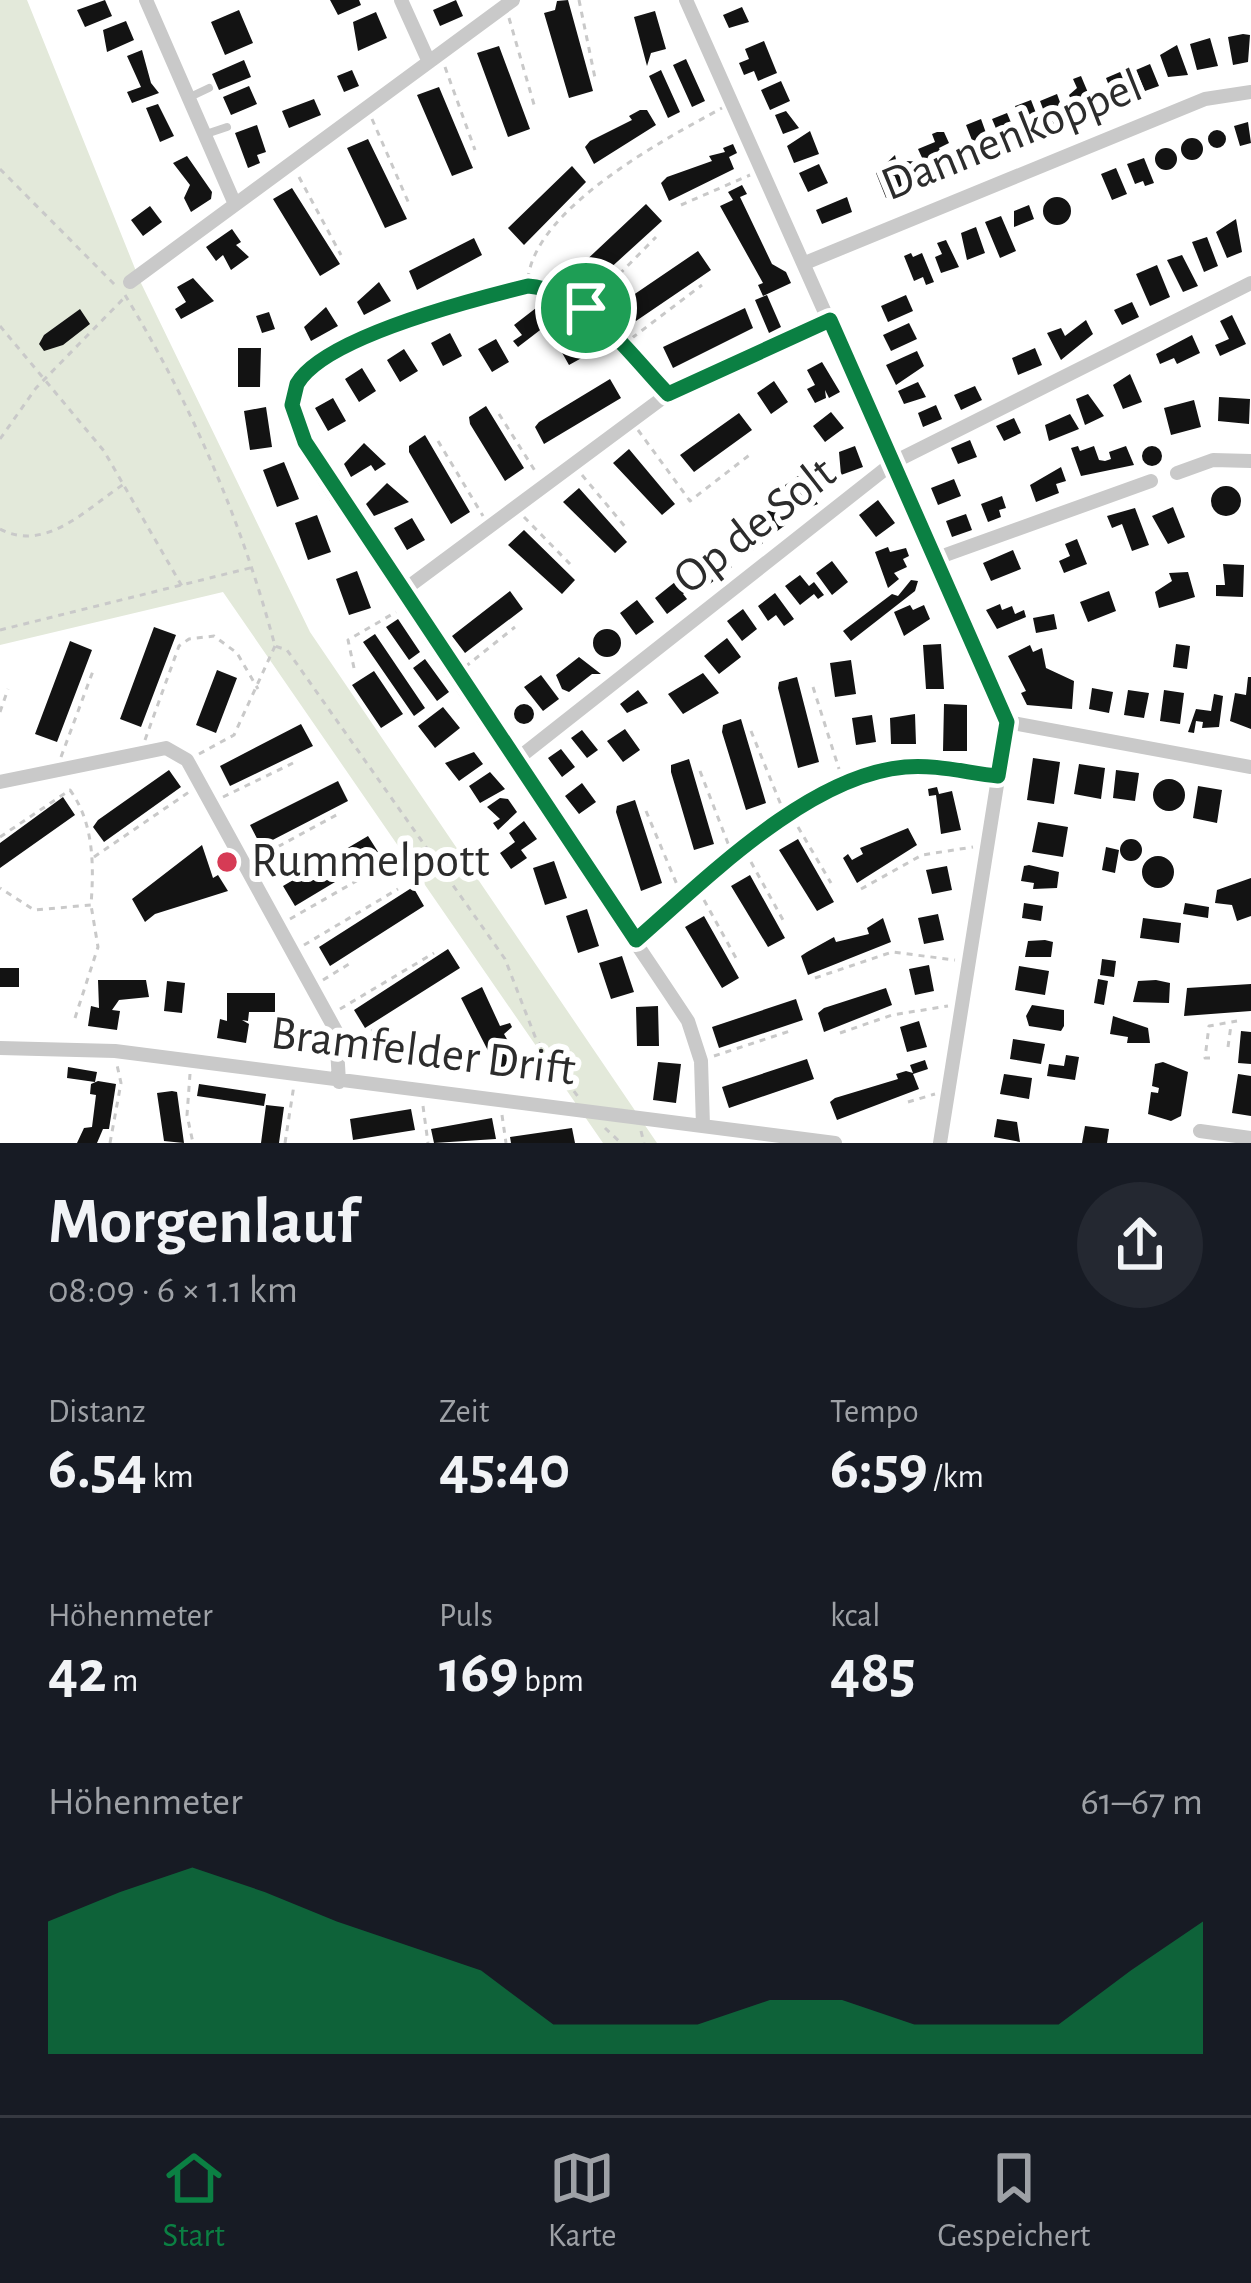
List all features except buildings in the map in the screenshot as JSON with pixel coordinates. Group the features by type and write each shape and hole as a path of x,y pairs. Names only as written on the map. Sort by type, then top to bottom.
{"street":[{"path":"146,0 234,202"},
{"path":"401,0 434,58"},
{"path":"686,0 1007,722 940,1143"},
{"path":"128,290 234,202 509,3"},
{"name":"Dannenkoppel","path":"805,263 1205,99 1251,92"},
{"name":"Op de Solt","path":"516,760 894,462 1251,283"},
{"path":"668,394 586,308 555,288 528,286 370,336 310,367 297,384 292,405 305,442 404,599 688,1021 701,1061 703,1126"},
{"path":"404,599 489,526 668,394 830,320"},
{"path":"1177,473 1213,460 1251,461"},
{"path":"937,557 1151,481"},
{"path":"1007,722 1251,767"},
{"path":"0,782 166,748 187,760 328,1016 337,1044 339,1082"},
{"path":"636,940 789,816 844,782 909,766 998,776"},
{"name":"Bramfelder Drift","path":"0,1048 115,1052 836,1143"},
{"path":"1201,1131 1251,1138"}],"lane":[{"path":"189,98 209,88"},
{"path":"205,135 227,127"}],"path":[{"path":"579,0 595,78"},
{"path":"509,3 535,108"},
{"path":"434,58 475,150"},
{"path":"528,286 530,263 542,241 600,184 649,148 733,103"},
{"path":"366,106 410,206"},
{"path":"291,161 340,255"},
{"path":"0,169 128,290 205,445 254,567 275,646 234,735 187,760"},
{"path":"681,205 763,170"},
{"path":"586,308 656,237"},
{"path":"621,346 702,285"},
{"path":"0,439 46,377 128,290"},
{"path":"0,326 46,377 126,483 183,588"},
{"path":"500,414 544,484"},
{"path":"630,419 691,501 752,454"},
{"path":"438,441 489,526"},
{"path":"572,464 627,529"},
{"path":"0,529 20,538 39,538 126,483"},
{"path":"514,508 570,563"},
{"path":"0,630 254,567"},
{"path":"354,668 348,640 404,599"},
{"path":"455,676 515,627"},
{"path":"140,753 179,646 189,639 214,635 238,653 258,689"},
{"path":"275,646 287,650 505,959 536,1039 590,1112"},
{"path":"56,770 93,671"},
{"path":"813,687 844,782"},
{"path":"0,712 8,689"},
{"path":"751,731 789,816 831,883"},
{"path":"211,803 293,763"},
{"path":"700,771 739,854 783,920"},
{"path":"94,856 201,784"},
{"path":"0,837 70,790 83,808 94,856 91,905 98,947 75,1018"},
{"path":"646,812 683,899"},
{"path":"244,864 340,813"},
{"path":"861,889 922,855 986,848"},
{"path":"278,926 372,872"},
{"path":"0,888 34,910 91,905"},
{"path":"697,888 737,960"},
{"path":"292,952 398,890"},
{"path":"815,978 892,952 969,961"},
{"path":"328,1016 434,953"},
{"path":"312,987 349,964"},
{"path":"839,1033 892,1015 962,1004"},
{"path":"1210,1058 1205,1058 1209,1025 1234,1021 1228,1047"},
{"path":"337,1044 351,1044 383,1024"},
{"path":"701,1061 790,1031"},
{"path":"110,1143 121,1084 115,1052"},
{"path":"191,1063 187,1115 193,1143"},
{"path":"285,1143 295,1077"},
{"path":"908,1102 948,1090"},
{"path":"420,1092 428,1143"},
{"path":"501,1102 506,1143"}],"green space":[{"path":"0,0 27,0 140,281 310,632 657,1143 603,1143 223,592 0,645"}],"place":[{"name":"Rummelpott","path":"227,862"}],"route":[{"path":"528,286 555,288 586,308 668,394 830,320 1007,722 998,776 909,766 844,782 786,818 636,940 400,593 305,442 292,405 297,384 310,367 370,336 474,299 528,286"}]}
